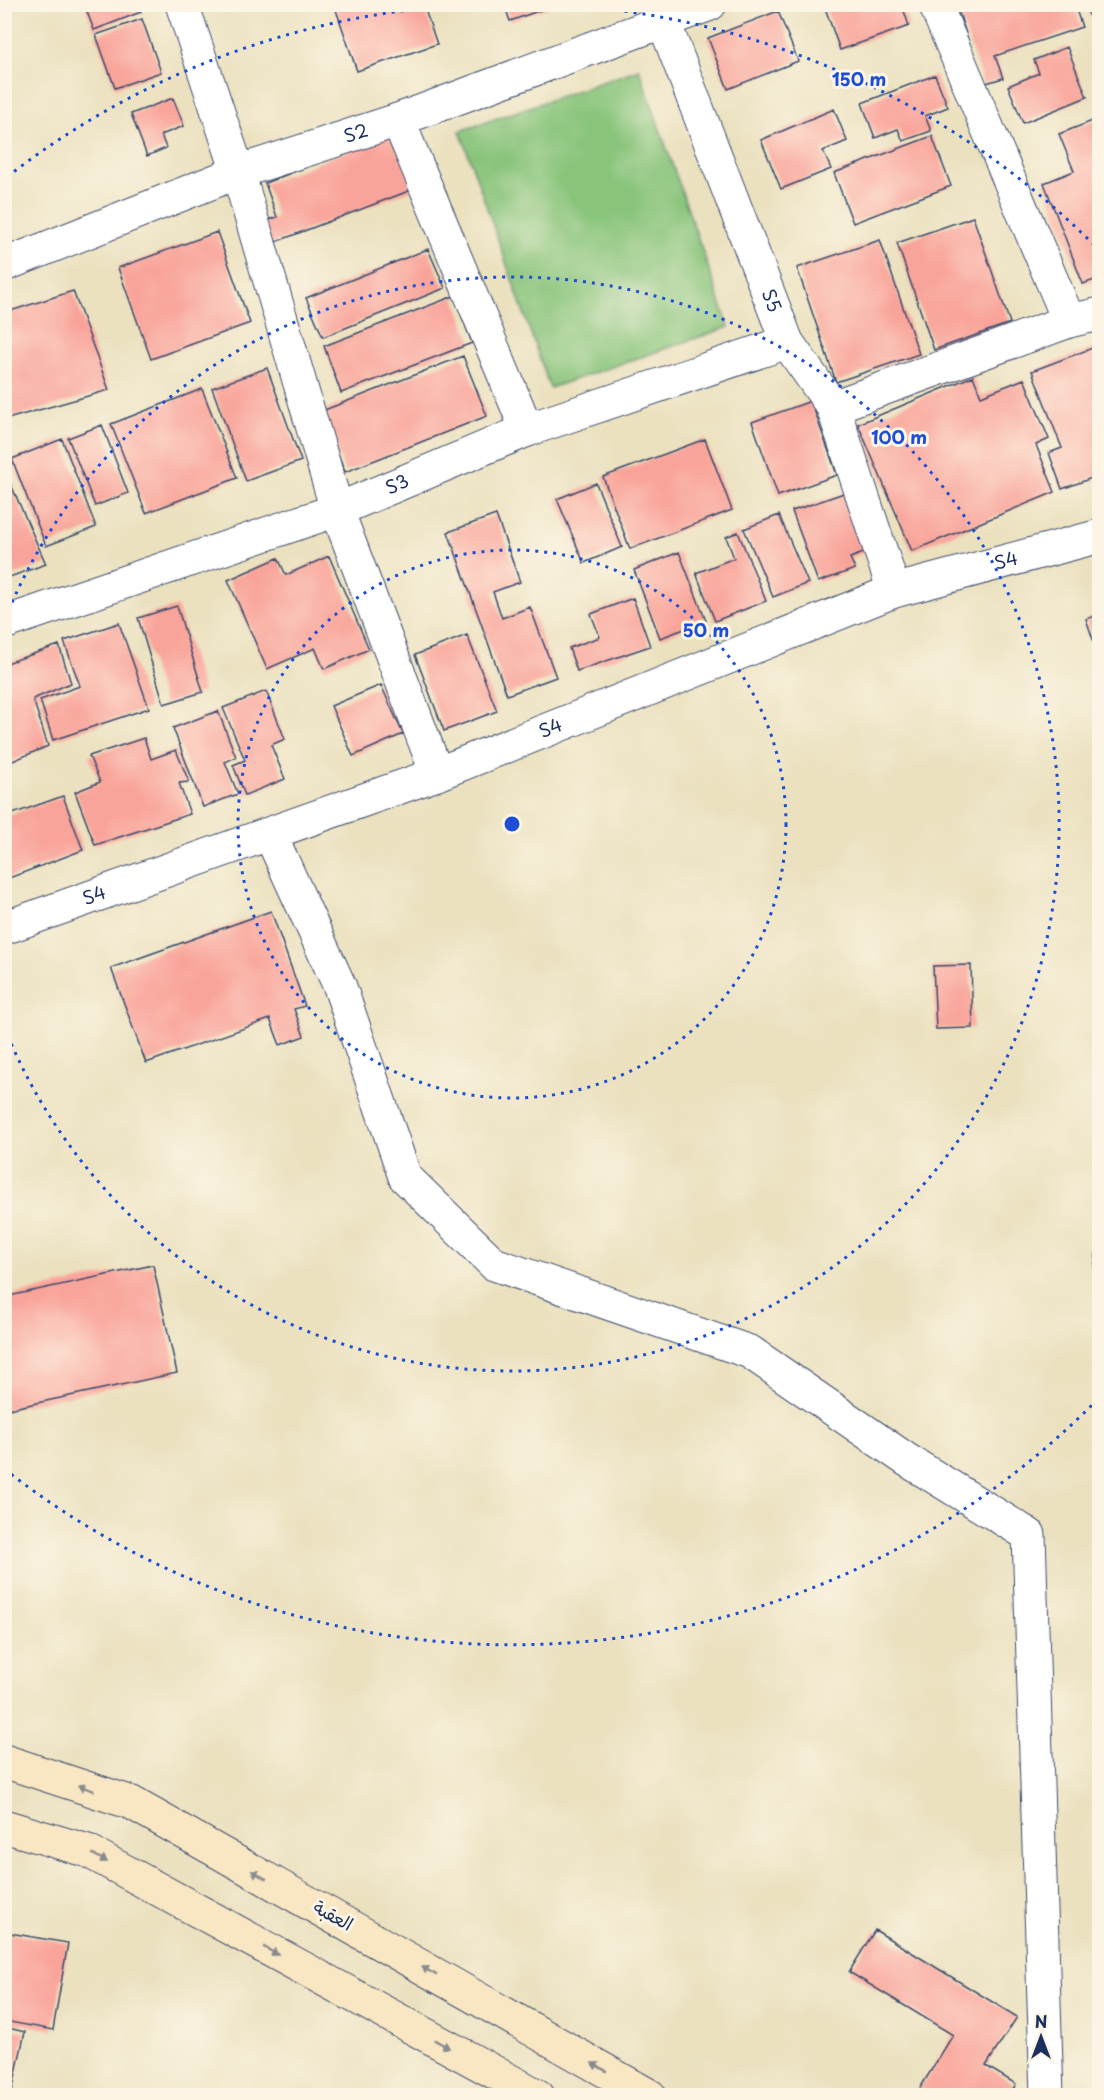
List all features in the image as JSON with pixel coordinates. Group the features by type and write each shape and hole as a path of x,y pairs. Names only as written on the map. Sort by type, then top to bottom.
{"main road":[{"name":"العقبة","path":"4,1761 132,1803 650,2096"},
{"path":"4,1826 88,1851 538,2096"}],"street":[{"path":"182,4 238,172 337,510 437,774"},
{"name":"S2","path":"4,265 238,172 398,120 660,14 710,4"},
{"path":"833,407 1084,318 935,4"},
{"name":"S5","path":"660,14 787,342 833,407 894,591"},
{"path":"398,120 527,430"},
{"name":"S3","path":"4,623 337,510 527,430 787,342"},
{"name":"S4","path":"4,928 437,774 894,591 1100,536"},
{"path":"270,834 340,987 405,1177 494,1264 750,1352 907,1460 1029,1535 1047,2096"}],"green space":[{"path":"639,69 729,327 550,388 460,131"}],"building":[{"path":"84,4 138,4 141,12 94,30"},
{"path":"334,4 423,4 437,44 357,71"},
{"path":"504,4 555,4 555,5 510,21"},
{"path":"956,4 1074,4 1082,27 995,56 1003,78 983,84"},
{"path":"1085,4 1100,4 1100,14 1090,17"},
{"path":"824,5 902,5 909,26 840,50"},
{"path":"778,11 798,61 728,89 708,38"},
{"path":"142,19 161,72 115,88 96,35"},
{"path":"1067,47 1087,97 1023,123 1008,86 1039,73 1034,60"},
{"path":"935,75 948,107 925,116 931,131 903,141 898,129 875,138 862,103"},
{"path":"173,98 184,126 161,135 166,148 147,156 131,114"},
{"path":"834,109 847,141 823,151 831,169 781,189 761,140"},
{"path":"1100,118 1100,278 1083,284 1044,183 1074,171 1059,134"},
{"path":"392,134 414,189 270,244 261,223 277,217 265,183"},
{"path":"932,136 951,186 853,223 834,173"},
{"path":"973,217 1010,323 934,350 897,243"},
{"path":"217,232 250,323 151,359 118,268"},
{"path":"880,240 919,354 836,382 797,268"},
{"path":"428,249 445,288 323,337 306,298"},
{"path":"73,291 109,390 4,420 4,313"},
{"path":"454,296 472,343 341,393 324,346"},
{"path":"1100,345 1100,475 1062,489 1049,453 1062,448 1032,371"},
{"path":"463,356 487,416 345,472 322,411"},
{"path":"267,368 301,461 246,481 212,388"},
{"path":"973,376 981,396 1024,379 1049,439 1036,445 1055,492 912,551 858,424"},
{"path":"202,389 237,478 146,513 111,424"},
{"path":"811,401 837,475 778,496 752,422"},
{"path":"102,425 128,493 95,506 68,438"},
{"path":"62,439 96,527 46,546 12,459"},
{"path":"705,439 732,510 630,549 603,477"},
{"path":"8,478 46,564 4,579 4,480"},
{"path":"596,483 622,547 584,563 557,499"},
{"path":"844,493 866,552 850,558 855,569 818,582 792,511"},
{"path":"496,515 520,582 493,592 502,618 530,607 556,677 507,695 448,532"},
{"path":"779,515 808,583 773,597 744,529"},
{"path":"738,532 766,601 715,621 696,573 734,558 726,537"},
{"path":"679,552 706,621 660,638 634,570"},
{"path":"329,556 369,649 324,669 315,648 267,669 228,580 278,558 286,575"},
{"path":"633,598 650,646 577,671 569,648 600,637 591,614"},
{"path":"177,606 203,692 164,704 138,618"},
{"path":"1100,614 1100,657 1099,657 1086,619"},
{"path":"119,623 149,708 53,740 40,700 80,686 64,641"},
{"path":"467,635 497,711 444,731 415,655"},
{"path":"59,645 71,683 33,699 48,746 8,763 4,753 4,664"},
{"path":"381,685 403,734 353,756 331,706"},
{"path":"266,691 285,739 271,745 285,779 245,795 233,765 245,760 223,708"},
{"path":"218,711 236,757 225,762 238,794 203,807 173,728"},
{"path":"144,738 151,759 176,750 189,782 179,783 190,814 95,845 75,792 100,782 89,756"},
{"path":"63,796 83,850 4,880 4,817"},
{"path":"271,911 305,1006 294,1009 304,1036 280,1045 270,1019 146,1063 111,968"},
{"path":"971,965 973,1028 936,1029 933,966"},
{"path":"1098,1241 1100,1241 1100,1269 1094,1268"},
{"path":"153,1265 177,1373 4,1410 4,1297"},
{"path":"875,1930 1017,2017 986,2066 1016,2084 1009,2096 922,2096 917,2093 953,2035 849,1972"},
{"path":"4,1932 68,1943 53,2030 4,2021"},
{"path":"4,2027 25,2032 11,2096 4,2096"}]}
